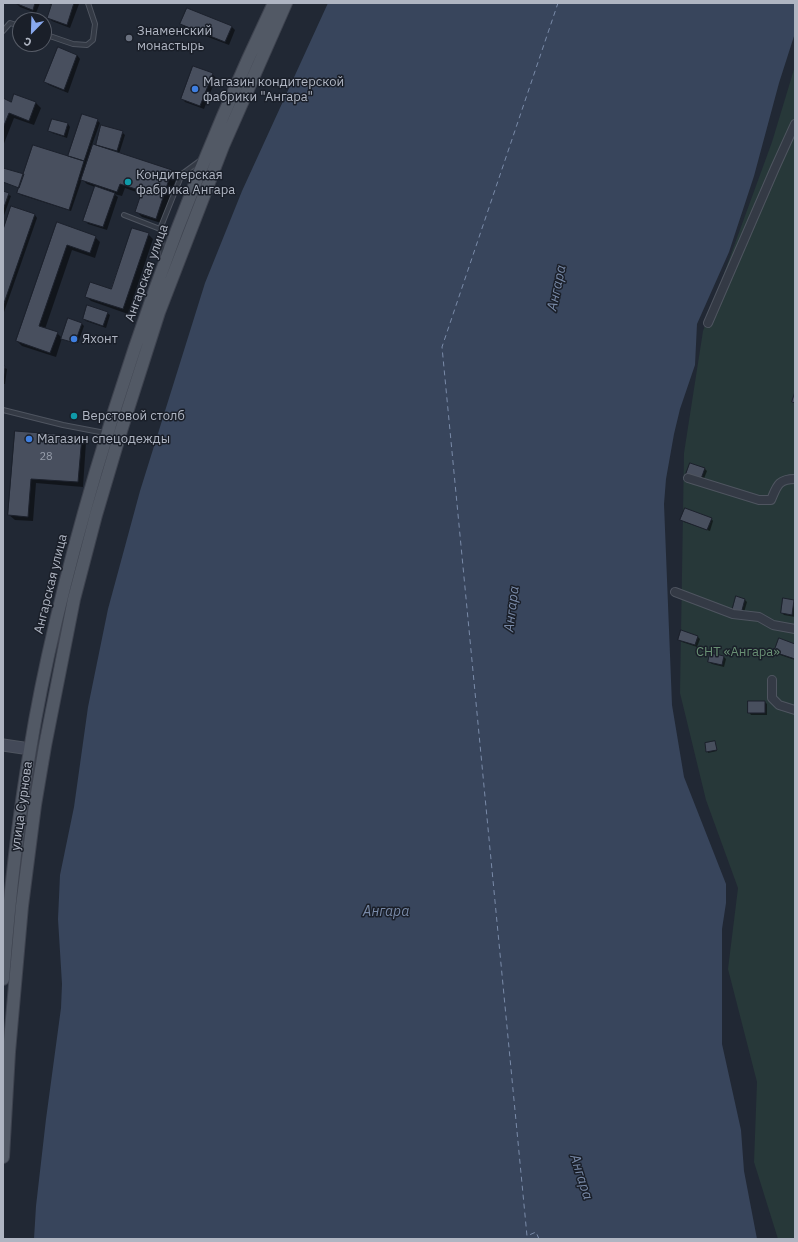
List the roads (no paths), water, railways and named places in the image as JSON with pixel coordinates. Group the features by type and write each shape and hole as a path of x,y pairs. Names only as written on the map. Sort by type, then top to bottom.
{"main road":[{"name":"Ангарская улица","path":"30,749 61,600 108,434 147,310 205,157 274,3"},
{"name":"Ангарская улица","path":"45,746 74,599 96,515 159,312 223,146 286,3"},
{"path":"3,745 30,749"},
{"name":"улица Сурнова","path":"3,1157 9,1052 22,906 35,805 45,746"},
{"name":"улица Сурнова","path":"3,979 9,904 30,749"}],"street":[{"path":"708,323 795,124"},
{"path":"688,478 759,500 771,500 777,485 786,479 795,480"},
{"path":"675,592 733,614 759,617 773,625 795,629"},
{"path":"772,680 772,698 779,705 795,710"}],"lane":[{"path":"52,37 73,44 87,45 93,40 95,24 88,3"},
{"path":"3,31 10,23 12,24"},
{"path":"164,265 160,229 182,174 205,157"},
{"path":"124,215 160,229"},
{"path":"3,410 63,425 108,434"}],"water":[{"name":"Ангара","path":"328,3 795,3 795,33 779,83 754,176 729,252 697,324 695,365 680,409 674,434 666,479 664,504 672,705 684,777 726,884 726,903 722,929 722,1044 741,1130 744,1171 757,1239 34,1239 36,1206 46,1119 61,1008 62,984 58,919 60,875 74,807 88,707 108,609 140,491 205,283 242,191"}],"place":[{"name":"Знаменский монастырь","path":"129,38"},
{"name":"Магазин кондитерской фабрики \"Ангара\"","path":"195,89"},
{"name":"Кондитерская фабрика Ангара","path":"128,182"},
{"name":"Яхонт","path":"74,339"},
{"name":"Верстовой столб","path":"74,416"},
{"name":"Магазин спецодежды","path":"29,439"}],"park label":[{"name":"СНТ «Ангара»","path":"738,652"}]}
